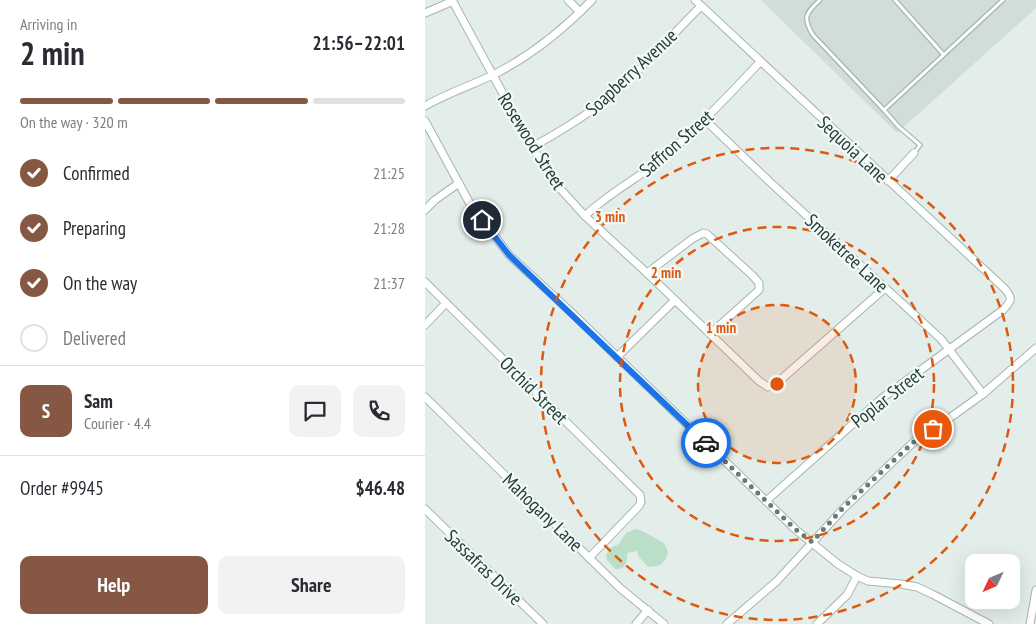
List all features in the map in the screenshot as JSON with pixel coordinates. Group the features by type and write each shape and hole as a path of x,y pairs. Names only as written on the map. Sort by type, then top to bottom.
{"street":[{"path":"425,13 452,0"},
{"name":"Rosewood Street","path":"452,0 532,148 555,183 585,216 759,381 768,387 777,383 885,288"},
{"path":"569,0 580,12"},
{"path":"425,106 492,75 540,46 592,0"},
{"name":"Sequoia Lane","path":"695,0 1004,288 1011,298"},
{"name":"Soapberry Avenue","path":"532,148 568,127 604,101 632,76 701,6"},
{"name":"Saffron Street","path":"585,216 595,206 659,161 704,119 760,62"},
{"name":"Smoketree Lane","path":"704,119 941,339 983,394"},
{"path":"425,121 482,220 509,255 795,529 838,564 857,576 868,581 901,584 917,588 989,624"},
{"path":"888,181 914,153"},
{"path":"425,210 435,200 459,183"},
{"path":"647,273 692,238 703,233 707,234 753,276 759,283 759,290 710,334"},
{"name":"Orchid Street","path":"425,282 642,498 639,506 589,558"},
{"name":"Poplar Street","path":"766,501 881,399 1003,310 1011,298"},
{"path":"617,357 675,300"},
{"path":"425,325 446,303"},
{"path":"727,624 777,581 843,508 919,437 983,394 1036,348"},
{"name":"Mahogany Lane","path":"425,397 589,558 626,593 664,624"},
{"name":"Sassafras Drive","path":"425,509 543,624"},
{"path":"817,624 847,595 857,576"},
{"path":"1030,624 1036,590"},
{"path":"636,624 648,610"}],"lane":[{"path":"820,0 808,12 806,18 807,26 813,35 898,126 920,145 914,153"},
{"path":"895,0 943,54"},
{"path":"884,110 1003,0"}],"shaded area":[{"path":"761,0 1036,0 1036,8 897,133"}],"green space":[{"path":"636,529 664,543 668,552 666,559 659,565 648,567 639,557 637,551 627,553 624,567 615,569 607,560 606,555 612,547 619,544 626,533"}],"way so far":[{"path":"706,443 795,529 812,542 843,508 919,437 933,429"}],"route":[{"path":"482,220 509,255 570,311 706,443"}]}
